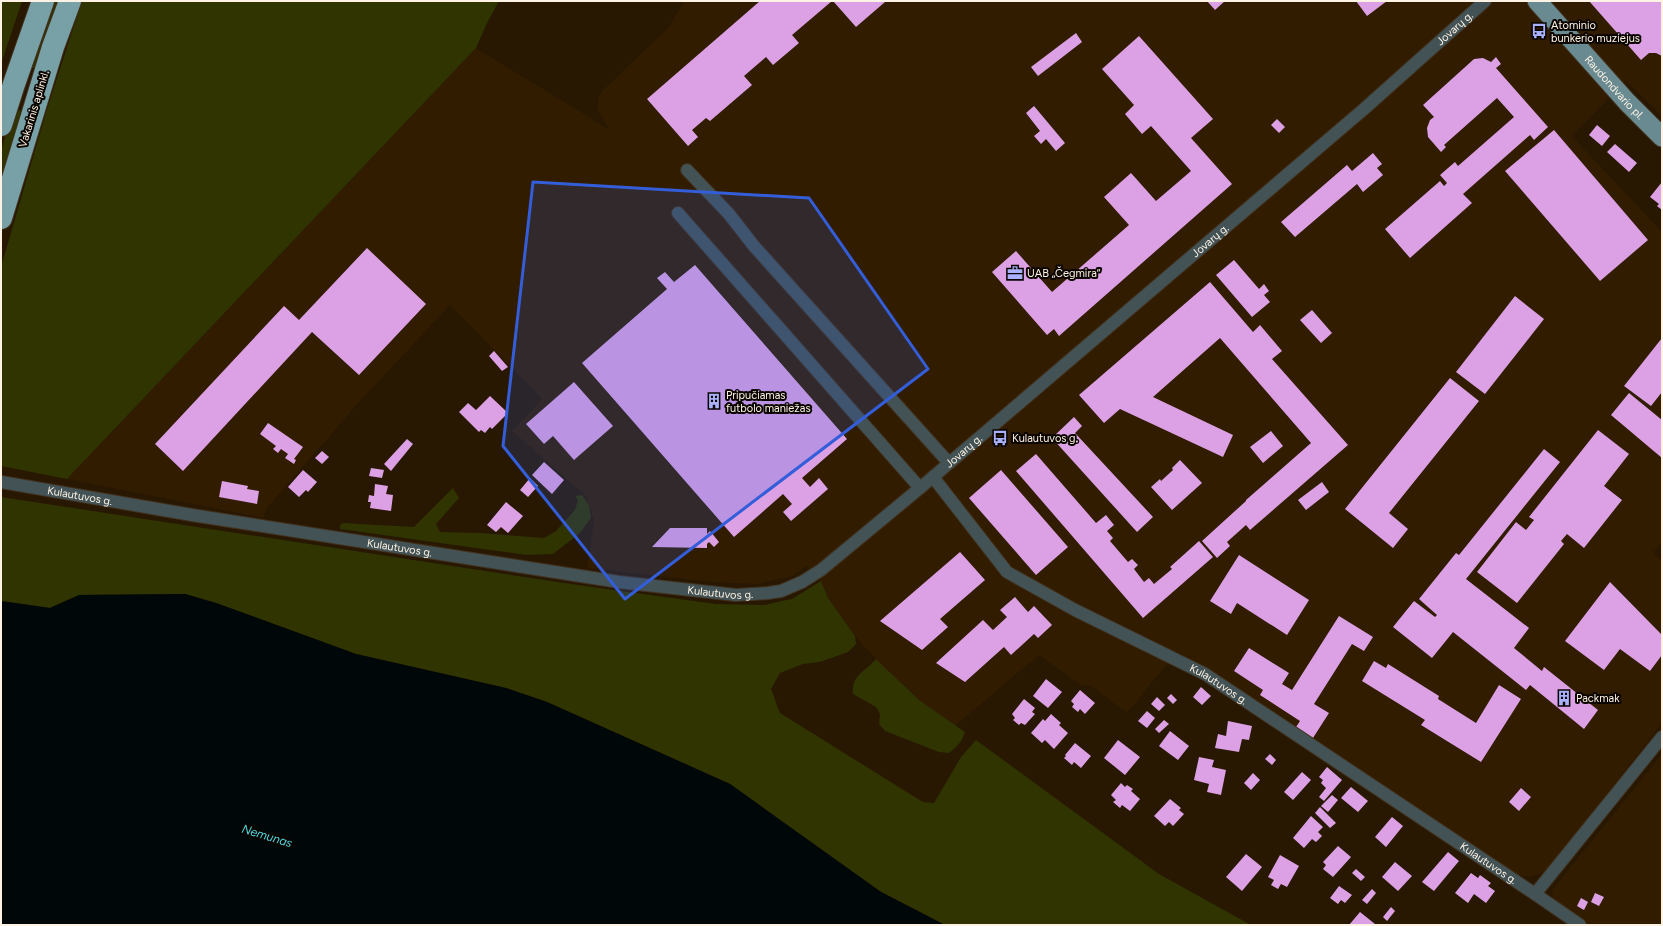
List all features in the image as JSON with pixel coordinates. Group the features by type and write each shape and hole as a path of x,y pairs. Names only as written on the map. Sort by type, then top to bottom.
{"highway":[{"name":"Vakarinis aplinkl.","path":"1,218 53,47 70,1"},
{"path":"1,125 40,6"}],"main road":[{"name":"Raudondvario pl.","path":"1537,1 1608,82 1662,137"}],"street":[{"name":"Jovarų g.","path":"933,477 1364,109 1485,1"},
{"path":"687,170 730,214 753,245 949,463"},
{"path":"678,213 920,488"},
{"name":"Kulautuvos g.","path":"1,482 537,570 631,584 736,595 768,594 781,591 812,577 933,477 1007,572 1075,610 1205,674 1580,925"},
{"path":"1535,894 1662,737"}],"highlighted area":[{"path":"533,182 809,198 928,369 625,599 503,446"}],"shaded area":[{"path":"684,1 1662,1 1662,116 1626,81 1572,136 1662,232 1662,542 1653,553 1662,560 1662,723 1547,871 1531,877 1516,875 1177,652 1127,713 1091,686 1081,685 1039,655 955,726 919,700 876,659 855,636 828,598 821,581 806,566 793,576 757,584 710,582 587,568 594,521 586,496 512,431 542,399 450,305 363,398 266,509 264,518 67,479 476,48 610,130 597,110 598,98 603,90 668,28"},
{"path":"1662,754 1662,925 1587,925 1553,900 1552,890"}],"green space":[{"path":"1,1 22,1 1,64"},
{"path":"53,1 59,1 35,68 33,68 29,66"},
{"path":"82,1 499,1 476,48 67,479 1,466 1,267 48,106"},
{"path":"14,108 21,111 21,117 1,190 1,151"},
{"path":"453,488 459,498 436,524 440,532 480,533 544,538 556,531 575,510 578,500 575,496 582,495 589,505 591,518 580,533 553,554 527,555 340,529 340,525 343,523 414,527"},
{"path":"1,497 571,584 716,604 765,605 792,599 821,581 828,598 855,636 856,644 848,652 820,662 803,664 780,673 771,689 780,713 923,802 934,803 961,757 976,740 1159,874 1251,925 945,925 881,892 730,784 547,702 506,688 356,654 216,603 185,594 79,595 50,608 1,601"},
{"path":"876,659 919,700 965,732 961,741 954,749 949,753 939,752 885,731 879,724 880,714 876,707 853,694 854,682 856,678"}],"water":[{"name":"Nemunas","path":"185,594 216,603 356,654 506,688 547,702 730,784 881,892 945,925 1,925 1,601 50,608 79,595"}],"building":[{"path":"760,1 832,1 792,35 799,43 773,65 766,57 744,76 752,85 710,121 706,118 692,130 698,137 688,146 647,99"},
{"path":"833,1 884,1 885,2 856,27"},
{"path":"1207,1 1225,1 1215,10"},
{"path":"1356,1 1387,1 1367,16"},
{"path":"1589,1 1662,1 1662,56 1656,53 1649,53 1641,60"},
{"path":"1076,33 1082,42 1038,76 1031,67"},
{"path":"1139,36 1213,119 1191,138 1232,184 1059,336 1054,329 1047,335 992,272 1016,251 1052,292 1129,225 1104,197 1131,173 1156,201 1191,171 1151,126 1142,134 1125,114 1134,105 1102,69"},
{"path":"1496,57 1501,64 1496,68 1548,127 1534,140 1530,135 1463,194 1472,203 1410,258 1385,229 1440,181 1444,186 1447,183 1440,175 1455,162 1458,166 1514,117 1497,98 1444,145 1446,147 1441,152 1428,137 1427,128 1430,120 1434,117 1423,105 1474,59 1483,58 1491,62"},
{"path":"1034,106 1065,143 1056,151 1046,139 1041,144 1034,136 1040,131 1026,113"},
{"path":"1277,119 1285,127 1279,133 1271,125"},
{"path":"1597,125 1610,136 1602,146 1589,135"},
{"path":"1554,130 1648,240 1600,281 1505,171"},
{"path":"1615,144 1637,163 1629,172 1607,152"},
{"path":"1373,153 1382,164 1377,168 1383,175 1363,192 1357,184 1295,237 1281,222 1347,165 1352,171"},
{"path":"1662,182 1662,210 1657,206 1659,204 1650,197"},
{"path":"367,248 426,304 359,375 312,332 183,471 155,444 284,306 299,320"},
{"path":"1234,260 1259,289 1264,284 1269,291 1264,295 1270,302 1252,317 1216,275"},
{"name":"Pripučiamas futbolo maniežas","path":"695,265 847,439 802,478 810,487 819,478 828,489 791,521 783,512 792,504 783,494 734,537 582,363 667,289 657,278 665,272 674,282"},
{"path":"1210,282 1253,332 1260,325 1282,351 1272,359 1348,445 1250,530 1246,525 1227,542 1230,546 1217,558 1202,541 1311,443 1220,338 1153,397 1233,435 1223,457 1120,409 1104,423 1079,395"},
{"path":"1515,296 1544,319 1485,394 1456,372"},
{"path":"1312,310 1332,333 1321,343 1300,320"},
{"path":"1662,338 1662,392 1651,406 1624,386"},
{"path":"494,351 508,367 502,371 489,356"},
{"path":"1450,378 1479,401 1389,513 1408,529 1393,548 1345,509"},
{"path":"574,382 613,426 574,460 553,436 544,444 526,424"},
{"path":"1629,393 1662,420 1662,458 1611,415"},
{"path":"490,396 508,413 492,429 490,427 485,433 481,430 479,432 459,412 468,403 476,410"},
{"path":"1074,417 1082,426 1075,433 1153,517 1137,532 1052,438"},
{"path":"268,423 303,447 294,459 296,460 294,464 285,458 288,454 281,449 278,453 273,449 276,446 260,434"},
{"path":"1598,430 1629,454 1604,486 1622,500 1584,548 1567,534 1561,541 1564,544 1517,603 1477,572 1516,522 1526,530 1534,520 1529,517"},
{"path":"1271,431 1283,446 1263,463 1250,447"},
{"path":"407,439 413,444 391,471 384,464"},
{"path":"1544,449 1560,462 1466,579 1529,628 1514,648 1542,671 1544,667 1598,710 1584,729 1530,685 1526,690 1453,632 1432,658 1393,627 1414,601 1435,617 1437,615 1419,599 1456,553 1459,555"},
{"path":"322,451 329,457 322,464 315,458"},
{"path":"1036,454 1096,523 1106,515 1114,525 1107,531 1113,538 1110,541 1128,562 1132,559 1138,565 1134,569 1144,582 1149,578 1154,584 1172,569 1170,567 1199,541 1213,557 1143,618 1016,471"},
{"path":"1180,460 1202,483 1172,510 1151,487 1160,479 1161,481 1173,470 1172,468"},
{"path":"544,462 564,480 552,494 532,475"},
{"path":"371,468 384,470 382,478 369,476"},
{"path":"303,470 317,482 308,492 306,490 299,497 288,487"},
{"path":"1001,470 1068,547 1036,575 969,498"},
{"path":"530,478 538,486 528,497 520,490"},
{"path":"222,481 248,486 247,489 259,491 257,504 219,497"},
{"path":"1322,482 1329,492 1306,510 1298,500"},
{"path":"375,484 388,486 386,494 393,495 391,511 370,508 371,502 368,502 369,495 374,496"},
{"path":"506,502 523,516 508,533 501,527 496,532 487,525"},
{"path":"670,528 707,528 707,534 710,531 719,542 714,547 709,542 707,544 707,548 652,547"},
{"path":"960,552 985,580 940,619 948,627 922,650 880,621"},
{"path":"1239,555 1309,600 1287,635 1237,603 1231,614 1210,601"},
{"path":"1610,582 1662,635 1662,655 1650,671 1620,649 1604,670 1565,641"},
{"path":"1015,597 1028,612 1034,606 1052,625 1038,638 1034,634 1011,655 1004,647 965,682 936,663 983,620 993,630 1007,617 1000,610"},
{"path":"1339,616 1373,637 1364,651 1352,644 1314,704 1329,713 1313,738 1296,727 1300,721 1260,695 1263,690 1234,671 1249,648 1289,673 1282,684 1292,690"},
{"path":"1374,661 1386,668 1388,664 1439,696 1438,699 1476,723 1499,685 1521,699 1481,762 1421,725 1425,720 1362,681"},
{"path":"1046,679 1062,692 1048,708 1033,696"},
{"path":"1201,687 1211,696 1202,705 1193,697"},
{"path":"1080,690 1095,703 1085,714 1080,709 1078,712 1072,707 1074,704 1071,701"},
{"path":"1171,694 1177,700 1173,704 1167,698"},
{"path":"1157,697 1165,705 1159,711 1151,704"},
{"path":"1024,699 1035,708 1032,712 1035,714 1025,725 1021,723 1019,725 1013,720 1015,718 1012,714"},
{"path":"1147,711 1155,718 1147,728 1138,721"},
{"path":"1051,714 1061,723 1059,725 1068,733 1054,749 1045,740 1042,743 1031,733 1043,719 1045,721"},
{"path":"1164,720 1169,724 1159,733 1155,729"},
{"path":"1228,721 1252,726 1249,740 1242,739 1239,752 1215,748 1218,734 1226,736"},
{"path":"1170,731 1189,746 1178,760 1159,746"},
{"path":"1118,740 1140,757 1125,775 1104,758"},
{"path":"1075,743 1091,756 1081,768 1074,762 1072,765 1064,758"},
{"path":"1270,754 1276,760 1272,765 1265,759"},
{"path":"1199,757 1214,760 1212,767 1226,770 1221,795 1207,792 1209,784 1194,780"},
{"path":"1327,767 1342,780 1324,801 1319,797 1326,788 1321,783 1323,780 1319,777"},
{"path":"1302,772 1311,780 1293,800 1284,792"},
{"path":"1253,773 1260,780 1251,790 1244,783"},
{"path":"1121,783 1125,787 1127,785 1133,789 1131,791 1140,799 1130,811 1122,805 1120,808 1113,802 1116,800 1111,795"},
{"path":"1351,787 1368,801 1358,812 1341,798"},
{"path":"1521,788 1531,797 1519,811 1509,802"},
{"path":"1332,795 1338,800 1328,812 1321,806"},
{"path":"1170,799 1181,808 1179,810 1184,814 1173,826 1169,822 1165,826 1154,816"},
{"path":"1320,807 1336,823 1330,828 1315,813"},
{"path":"1311,816 1323,827 1318,832 1322,836 1316,842 1312,839 1304,848 1293,838"},
{"path":"1392,817 1403,826 1386,847 1375,837"},
{"path":"1338,846 1351,857 1333,877 1323,869 1326,865 1323,862"},
{"path":"1448,852 1459,861 1434,891 1422,882"},
{"path":"1246,854 1262,867 1242,891 1226,877"},
{"path":"1280,855 1299,866 1287,887 1281,884 1278,889 1271,885 1274,880 1268,877"},
{"path":"1395,862 1412,876 1398,891 1382,877"},
{"path":"1356,869 1365,877 1361,881 1352,873"},
{"path":"1471,873 1478,878 1480,875 1491,883 1488,886 1495,891 1486,903 1474,894 1468,903 1455,893"},
{"path":"1339,886 1352,895 1345,903 1341,900 1338,904 1330,898"},
{"path":"1372,889 1376,893 1367,904 1362,900"},
{"path":"1595,893 1604,897 1599,906 1591,902"},
{"path":"1581,898 1588,902 1584,910 1577,906"},
{"path":"1391,907 1395,911 1387,921 1383,917"},
{"path":"1360,912 1375,924 1349,925"}],"place":[{"name":"Atominio bunkerio muziejus","path":"1539,31"},
{"name":"UAB „Čegmira“","path":"1015,273"},
{"name":"Pripučiamas futbolo maniežas","path":"714,401"},
{"name":"Kulautuvos g.","path":"1000,438"},
{"name":"Packmak","path":"1564,698"}]}
